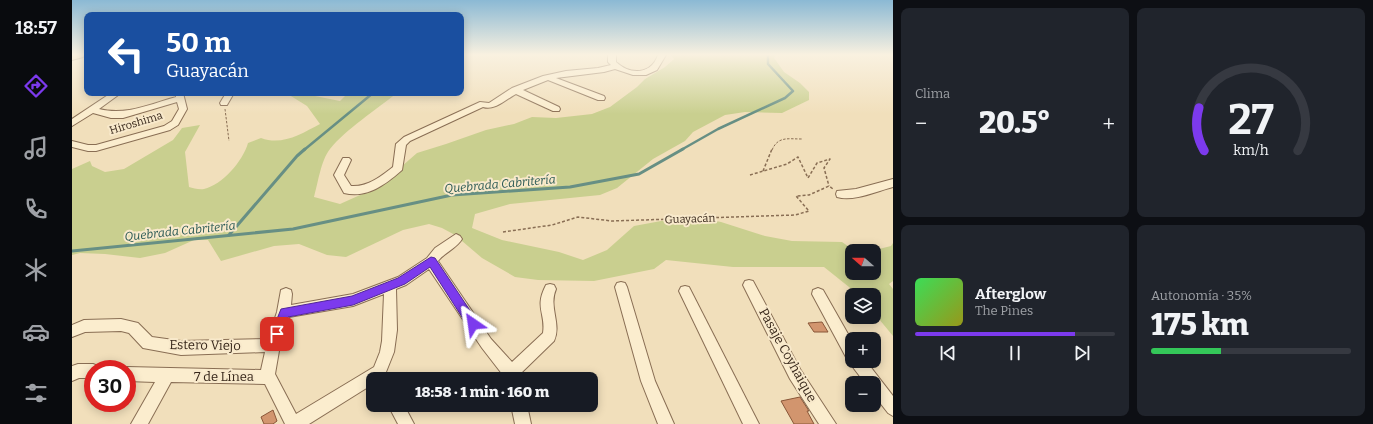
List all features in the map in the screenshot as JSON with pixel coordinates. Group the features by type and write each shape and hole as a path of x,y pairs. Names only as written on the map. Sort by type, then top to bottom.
{"street":[{"path":"346,160 339,175 348,190 359,192 368,190 398,168 401,144 407,139 483,104 488,106 492,105 515,90 560,75"},
{"path":"550,78 601,98"},
{"path":"515,90 556,108"},
{"path":"72,123 113,96"},
{"path":"92,110 111,116 123,115 177,96"},
{"name":"Hiroshima","path":"72,144 88,148 96,148 167,128 175,123 183,109 180,96"},
{"path":"224,103 228,96"},
{"path":"841,194 856,193 893,183"},
{"path":"284,312 353,300 402,281 431,261 439,251 456,239"},
{"path":"431,261 480,336 509,372"},
{"path":"381,372 388,350 390,285"},
{"name":"Pasaje Coyhaique","path":"749,285 795,374 828,424"},
{"path":"621,287 648,381 666,424"},
{"path":"516,372 549,337 551,326 546,309 546,300 550,289"},
{"path":"685,291 751,424"},
{"path":"266,377 284,312 286,294"},
{"path":"818,294 845,342"},
{"name":"Estero Viejo","path":"72,331 84,326 121,325 133,327 148,342 181,348 274,345"},
{"path":"862,368 869,376"},
{"name":"7 de Línea","path":"136,374 266,377 271,380 294,424"},
{"path":"139,424 166,376"},
{"path":"294,424 366,384"},
{"path":"881,392 893,408"},
{"path":"400,412 406,424"},
{"path":"520,412 523,424"}],"path":[{"path":"224,103 229,141"},
{"path":"763,171 776,143 782,138 802,139"},
{"path":"750,175 787,164 798,157 808,178 817,163 830,159 824,168 829,186 841,194"},
{"name":"Guayacán","path":"503,232 552,225 578,216 612,221 795,215 809,211 796,196 809,195 829,186"}],"green space":[{"path":"652,75 788,75 800,83 809,92 809,100 782,113 745,112 725,115 693,132 685,141 653,159 617,188 600,195 510,204 475,214 472,228 502,240 559,252 583,260 607,250 634,226 672,219 700,218 721,222 765,236 792,241 842,242 845,244 845,280 881,280 881,248 891,246 893,243 893,281 889,284 893,289 893,336 881,321 881,288 850,288 824,267 733,267 666,260 654,269 594,281 538,280 515,277 482,258 455,235 442,228 429,224 403,230 346,257 327,255 299,244 274,246 221,261 208,240 194,240 165,253 140,258 105,254 80,253 72,255 72,169 90,161 92,166 105,172 124,169 173,140 182,128 200,125 185,152 189,187 204,189 218,183 231,171 242,157 248,143 261,138 276,141 284,140 299,135 320,124 307,106 291,96 315,96 340,101 345,96 393,96 344,134 330,149 324,159 314,197 340,204 378,187 417,153 486,130 514,124 532,117 556,118 592,114 610,107"}],"building":[{"path":"822,322 828,332 814,332 808,323"},
{"path":"800,397 809,411 807,411 814,424 794,424 781,401"},
{"path":"273,410 277,421 273,424 264,424 261,417"}],"waterway":[{"name":"Quebrada Cabritería","path":"681,150 718,129 785,98 793,91 778,75"},
{"path":"304,150 369,96"},
{"path":"229,235 297,156 305,149"},
{"name":"Quebrada Cabritería","path":"72,251 293,229 452,195 570,187 639,174 683,149"}],"route":[{"path":"277,334 284,312 353,300 402,281 431,261 473,324"}]}
